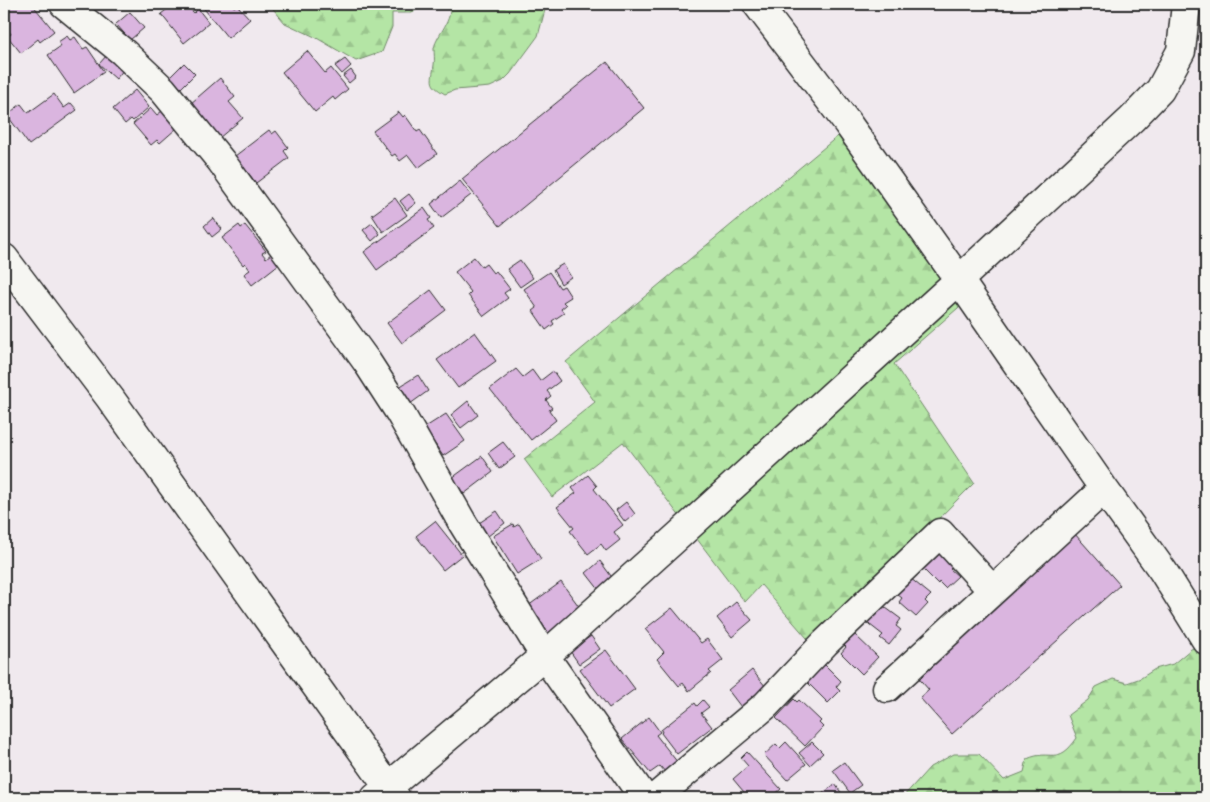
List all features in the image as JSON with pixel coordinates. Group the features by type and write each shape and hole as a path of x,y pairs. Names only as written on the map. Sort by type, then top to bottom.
{"street":[{"path":"64,4 122,52 163,90 221,161 367,362 400,413 462,522 544,655 644,798"},
{"path":"757,4 848,124 959,280 1104,489 1163,570 1206,640"},
{"path":"4,258 110,398 387,795 685,531 1132,119 1160,90 1181,51 1186,4"},
{"path":"887,688 1104,489"},
{"path":"655,798 766,705 825,643 940,533 992,590"}],"green space":[{"path":"269,4 423,4 412,13 392,13 392,27 382,52 356,61 315,37 285,23"},
{"path":"449,4 544,4 546,6 538,36 503,81 490,87 455,90 445,94 436,88 432,79 434,48 449,16"},
{"path":"844,131 966,301 894,364 974,483 813,645 761,585 745,602 623,442 552,497 524,459 595,402 566,362"},
{"path":"1206,645 1206,798 902,798 930,767 954,754 979,754 1004,780 1024,772 1027,759 1064,752 1077,738 1068,715 1088,700 1096,687 1113,679 1127,683 1141,678 1155,669 1173,664 1191,649"}],"building":[{"path":"4,4 32,4 54,31 40,42 38,39 21,53 8,37 11,34 4,24"},
{"path":"174,4 186,4 194,13 198,9 209,23 184,43 161,14"},
{"path":"202,4 231,4 234,7 237,5 250,19 228,38"},
{"path":"130,12 144,28 130,40 116,24"},
{"path":"67,36 70,40 75,37 83,49 87,47 104,72 74,93 48,55 61,46 58,42"},
{"path":"307,51 325,73 331,68 348,89 335,100 333,97 315,112 282,72"},
{"path":"107,55 124,69 116,79 99,64"},
{"path":"345,59 351,66 342,74 335,66"},
{"path":"607,62 644,108 500,226 462,179"},
{"path":"184,63 195,74 181,88 170,77"},
{"path":"351,70 356,77 349,83 343,76"},
{"path":"220,78 235,97 229,102 243,118 219,138 190,104"},
{"path":"135,90 149,107 133,121 131,119 125,124 113,109"},
{"path":"54,94 64,108 71,103 77,110 29,145 7,115 21,104 28,113"},
{"path":"151,108 157,115 162,111 177,128 160,143 157,140 151,145 133,124"},
{"path":"399,112 403,117 405,115 417,132 420,130 437,154 418,168 408,155 400,161 395,154 392,156 373,131"},
{"path":"269,130 272,134 276,131 288,147 284,151 289,158 256,183 235,156"},
{"path":"460,181 471,195 441,218 431,204"},
{"path":"409,194 416,203 407,210 400,201"},
{"path":"395,198 407,215 383,232 372,215"},
{"path":"424,208 431,218 428,220 434,228 377,270 364,252"},
{"path":"213,218 222,229 212,237 204,226"},
{"path":"372,223 380,234 372,241 363,230"},
{"path":"239,225 241,228 245,225 266,251 262,253 266,258 271,254 279,264 252,285 244,274 250,270 245,263 243,265 222,238"},
{"path":"474,257 482,267 486,264 493,273 496,271 510,289 504,293 508,298 484,316 468,295 471,292 455,272"},
{"path":"520,260 533,278 520,287 507,269"},
{"path":"563,264 571,277 561,284 553,270"},
{"path":"549,272 560,288 564,286 571,297 563,302 566,305 561,309 564,313 552,321 554,324 546,330 533,311 537,308 524,289"},
{"path":"431,290 446,310 402,343 387,323"},
{"path":"475,332 496,361 458,388 437,360"},
{"path":"516,369 523,377 532,370 540,381 553,371 560,381 547,391 551,396 546,400 552,408 549,410 556,420 531,440 490,389"},
{"path":"418,375 428,391 410,404 399,387"},
{"path":"468,401 478,415 461,428 451,415"},
{"path":"446,414 465,441 443,456 424,428"},
{"path":"503,442 515,457 499,469 488,453"},
{"path":"482,456 493,472 464,494 452,478"},
{"path":"588,475 597,486 594,489 623,525 614,532 620,540 606,551 601,544 588,554 570,531 574,528 557,507 576,493 572,488"},
{"path":"626,502 635,514 625,522 616,510"},
{"path":"497,511 505,523 488,536 479,523"},
{"path":"435,521 462,555 443,570 416,536"},
{"path":"513,524 514,527 519,524 541,559 517,574 493,536"},
{"path":"1074,533 1120,585 952,734 920,698 929,690 915,674"},
{"path":"942,550 955,564 950,569 958,576 945,588 939,582 938,584 921,567"},
{"path":"600,561 614,580 600,591 586,573"},
{"path":"910,578 931,595 925,601 928,604 916,617 899,602 902,598 893,591"},
{"path":"561,582 581,609 548,633 528,606"},
{"path":"736,602 752,620 732,637 717,618"},
{"path":"882,605 901,619 896,626 901,630 889,645 880,638 883,635 865,621"},
{"path":"672,608 701,643 707,639 723,660 709,671 711,673 689,691 683,683 679,686 657,659 664,652 645,629"},
{"path":"854,634 878,657 862,674 841,653 846,647 844,645"},
{"path":"591,636 600,649 579,664 570,651"},
{"path":"606,650 635,689 609,708 580,669"},
{"path":"823,663 841,681 836,687 840,691 828,703 806,681"},
{"path":"752,670 766,687 741,707 728,690"},
{"path":"794,699 797,702 799,700 821,721 819,723 823,727 805,746 776,718"},
{"path":"703,700 709,707 701,713 712,727 677,754 661,733 661,730 695,703 697,706"},
{"path":"649,717 660,732 656,735 678,763 666,773 660,766 650,773 622,739"},
{"path":"786,742 806,764 787,780 764,755 776,744 780,748"},
{"path":"812,742 823,753 810,765 799,753"},
{"path":"747,752 781,789 771,798 749,798 733,779 748,766 741,758"},
{"path":"844,762 861,785 850,793 833,770"},
{"path":"835,784 845,798 818,798 818,797"}]}
